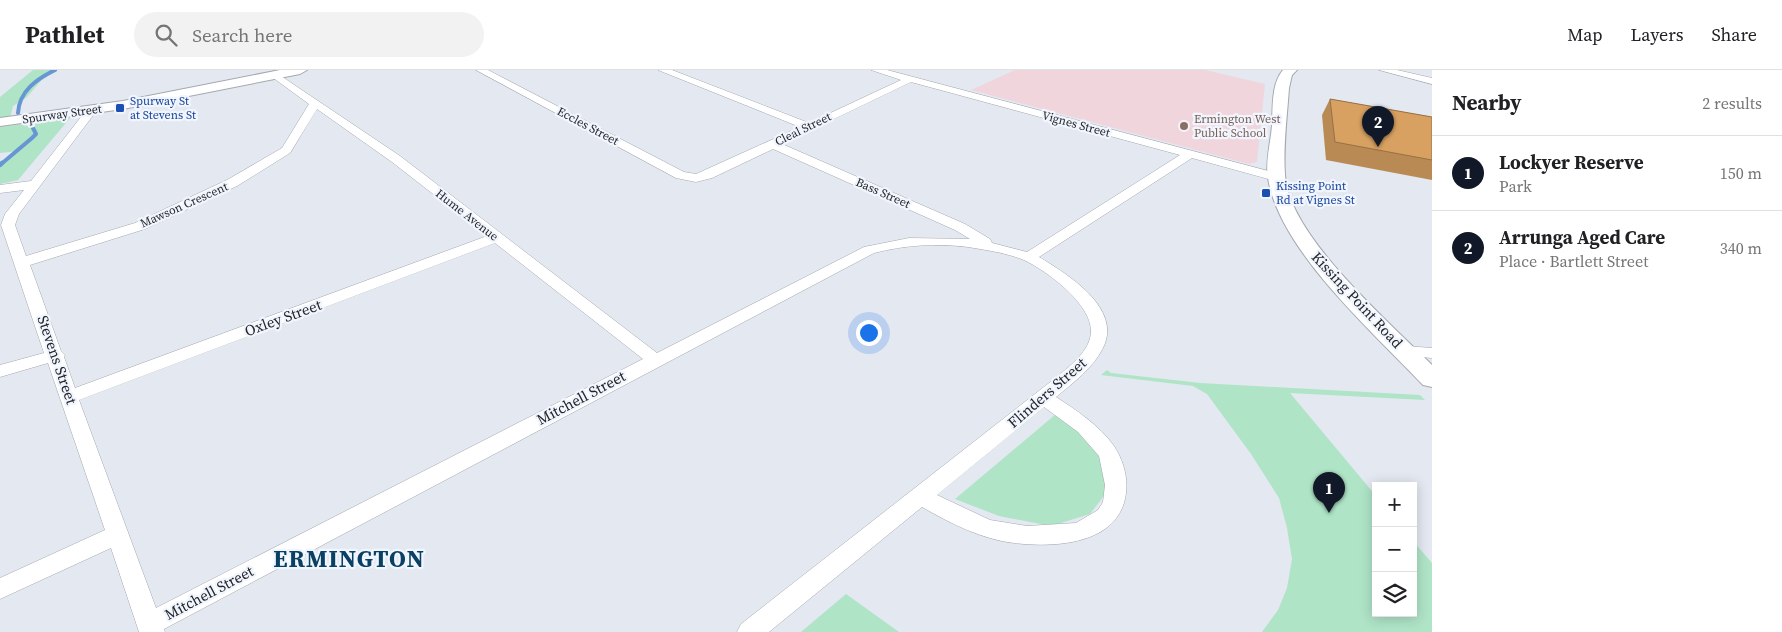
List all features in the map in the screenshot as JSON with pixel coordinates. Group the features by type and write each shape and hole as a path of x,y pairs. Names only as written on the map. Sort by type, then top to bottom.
{"street":[{"name":"Spurway Street","path":"0,122 92,110 300,70"},
{"name":"Eccles Street","path":"481,70 680,175 696,178"},
{"path":"664,70 808,126"},
{"name":"Vignes Street","path":"876,70 1276,177"},
{"name":"Kissing Point Road","path":"1290,70 1286,74 1282,88 1276,177 1285,206 1304,242 1328,272 1432,379"},
{"path":"1384,70 1432,81"},
{"name":"Hume Avenue","path":"275,75 396,159 655,360"},
{"name":"Cleal Street","path":"696,178 708,175 910,79"},
{"name":"Mawson Crescent","path":"22,262 140,226 232,183 286,150 315,103"},
{"name":"Stevens Street","path":"92,110 8,220 8,225 56,355 151,628"},
{"name":"Bass Street","path":"772,144 960,227 992,246"},
{"path":"1029,257 1190,154"},
{"path":"0,189 36,184"},
{"name":"Oxley Street","path":"70,397 496,238"},
{"name":"Mitchell Street","path":"151,628 655,360 868,250 888,244 921,240 948,240 992,246 1029,257"},
{"name":"Flinders Street","path":"750,632 1043,398 1088,356 1098,340 1100,327 1095,314 1080,294 1054,272 1029,257"},
{"path":"1405,351 1432,353"},
{"path":"0,371 56,355"},
{"path":"921,496 959,517 985,528 1010,534 1049,537 1065,535 1080,532 1104,519 1117,496 1116,472 1112,460 1098,440 1085,428 1043,398"},
{"path":"0,588 118,534"}],"shaded area":[{"name":"Ermington West Public School","path":"1015,70 1205,70 1265,84 1257,162 1249,164 971,90"}],"green space":[{"path":"33,70 58,70 46,75 26,98 13,106 10,118 0,119 0,97"},
{"path":"70,118 18,180 0,184 0,164 18,151 0,153 0,127"},
{"path":"1107,370 1111,373 1200,383 1420,395 1425,400 1290,393 1372,491 1372,617 1417,617 1417,546 1432,563 1432,632 1262,632 1278,610 1287,588 1292,559 1287,528 1279,498 1251,454 1207,394 1193,386 1101,375"},
{"path":"1056,414 1081,431 1102,456 1110,488 1090,514 1051,526 999,516 955,499"},
{"path":"846,594 899,632 801,632"}],"building":[{"path":"1330,99 1432,117 1432,160 1335,142"}],"waterway":[{"path":"18,113 19,105 25,92 42,77 55,70"},
{"path":"2,163 0,165 36,134 33,128"}],"place":[{"name":"Spurway St at Stevens St","path":"120,108"},
{"name":"Ermington West Public School","path":"1184,126"},
{"name":"Arrunga Aged Care","path":"1378,147"},
{"name":"Kissing Point Rd at Vignes St","path":"1266,193"},
{"name":"Lockyer Reserve","path":"1329,513"}],"district":[{"name":"ERMINGTON","path":"349,559"}]}
